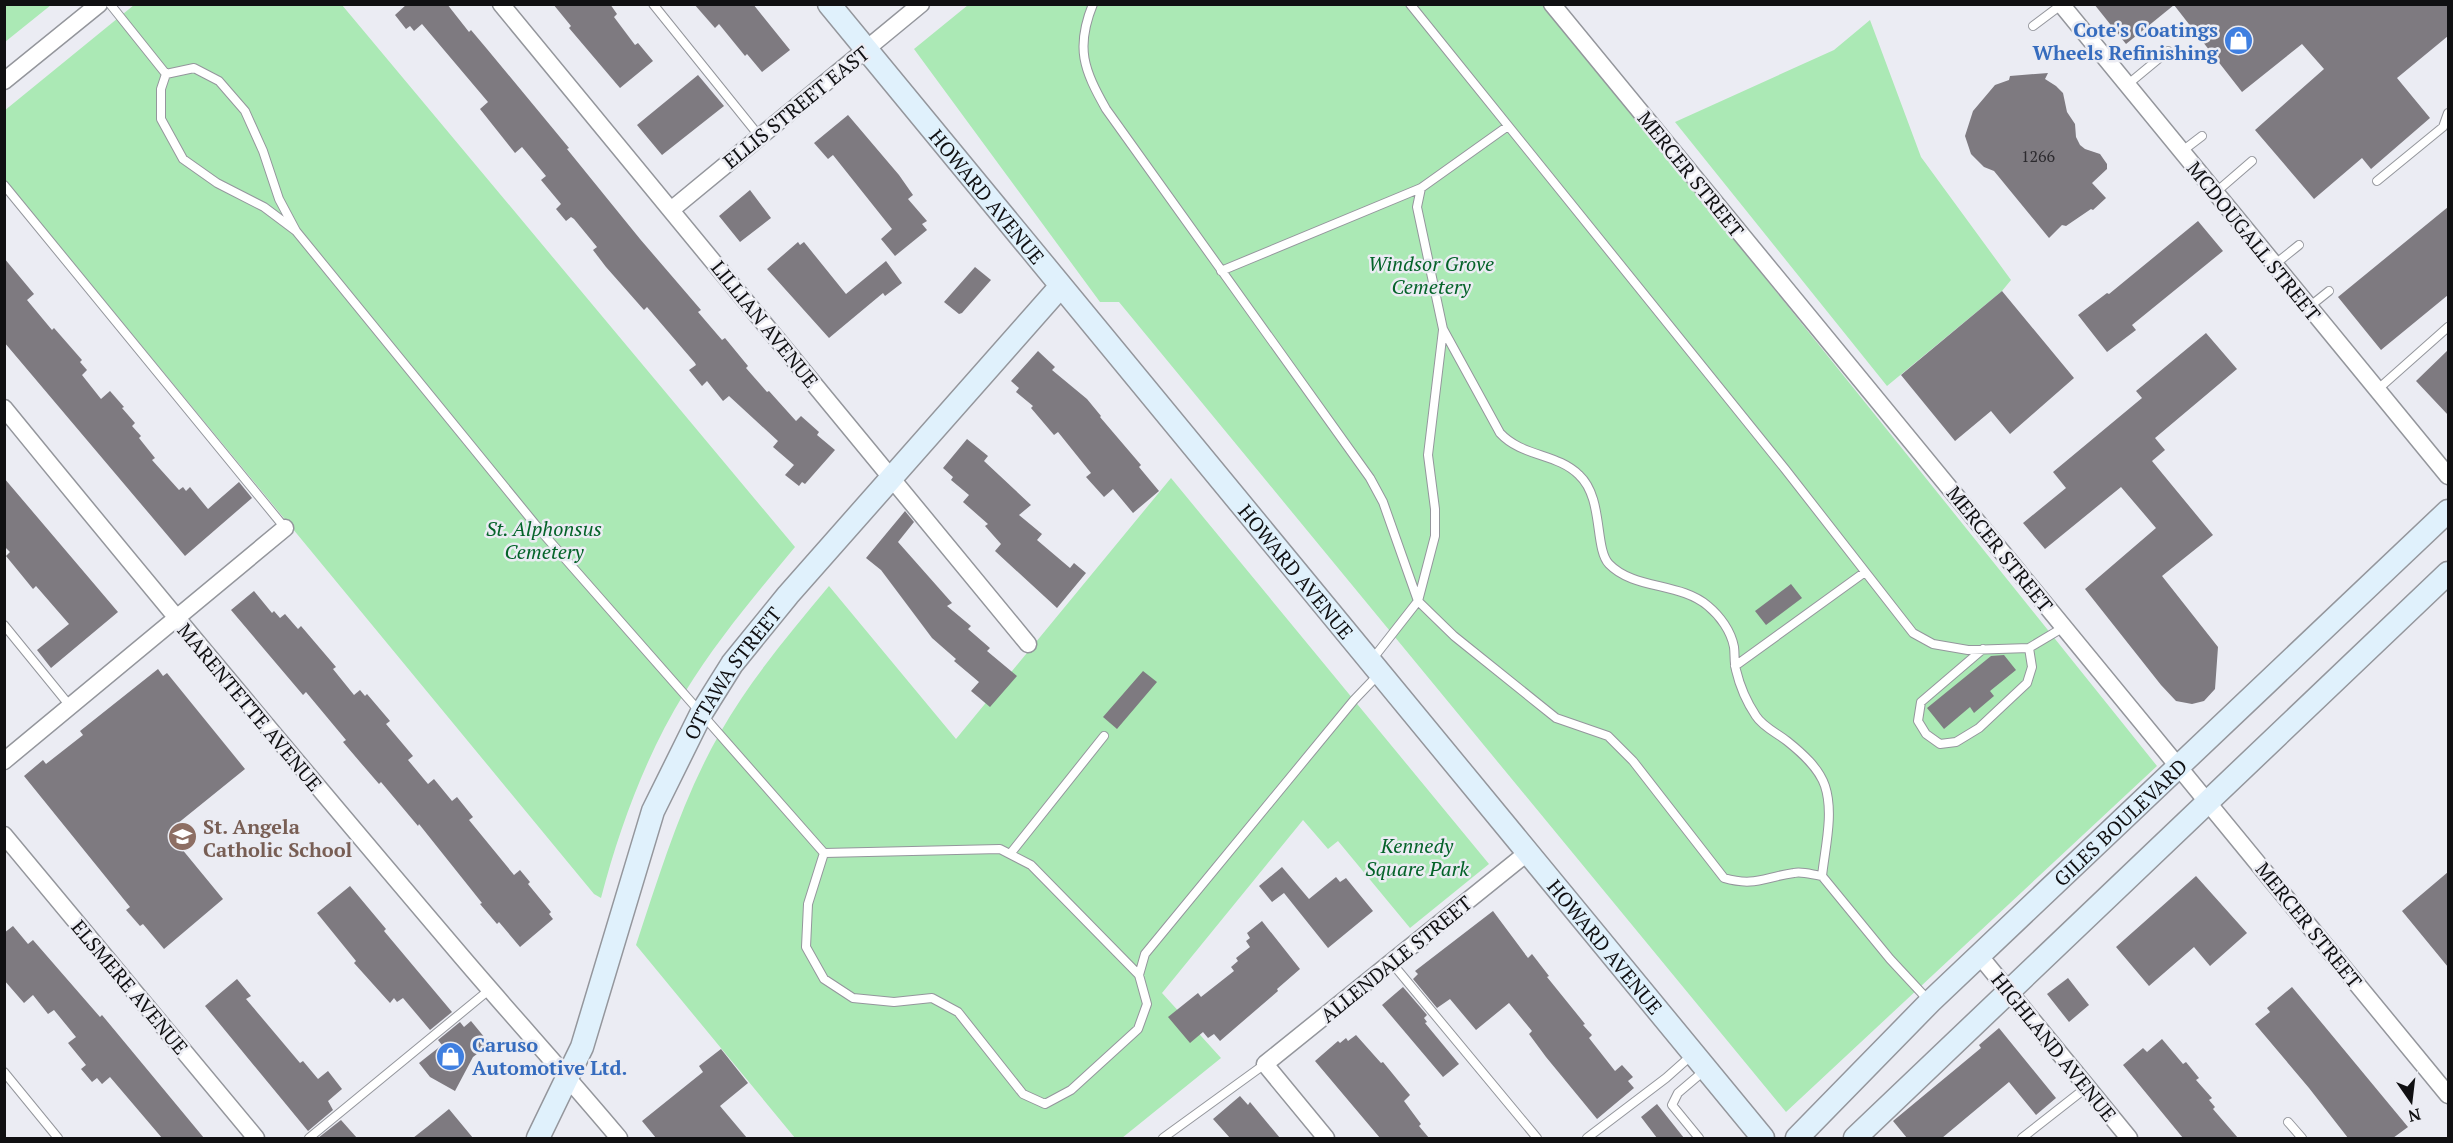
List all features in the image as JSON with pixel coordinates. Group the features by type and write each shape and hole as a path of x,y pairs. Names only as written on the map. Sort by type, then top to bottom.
{"street":[{"path":"4,81 99,4"},
{"name":"LILLIAN AVENUE","path":"501,4 1029,645"},
{"name":"HOWARD AVENUE","path":"830,4 1060,287 1763,1138"},
{"name":"ELLIS STREET EAST","path":"671,210 921,4"},
{"name":"MERCER STREET","path":"1552,4 2448,1095"},
{"name":"MCDOUGALL STREET","path":"2061,5 2448,476"},
{"name":"OTTAWA STREET","path":"538,1138 582,1047 653,811 702,712 732,664 788,595 1060,287"},
{"name":"MARENTETTE AVENUE","path":"4,408 176,619 489,990 568,1077 619,1138"},
{"name":"GILES BOULEVARD","path":"1797,1138 1930,1002 2448,511"},
{"path":"4,761 285,528"},
{"path":"1855,1138 2448,573"},
{"name":"ELSMERE AVENUE","path":"4,835 256,1138"},
{"name":"ALLENDALE STREET","path":"1265,1064 1527,853"},
{"name":"HIGHLAND AVENUE","path":"1979,955 2129,1138"},
{"path":"1265,1064 1326,1138"}],"lane":[{"path":"110,4 166,74"},
{"path":"652,4 760,137"},
{"path":"1093,4 1084,26 1082,46 1094,88 1106,109 1370,478 1383,502 1418,601 1454,636 1556,718 1608,736 1634,761 1724,878 1739,883 1763,882 1796,872 1822,876 1890,959 1930,1002"},
{"path":"1410,4 1778,460 1913,633 1933,644 1983,650 2029,648 2064,627"},
{"path":"2033,26 2061,5"},
{"path":"2127,85 2168,51"},
{"path":"166,74 194,68 219,81 245,111 263,151 279,199 296,231 539,528 824,853"},
{"path":"166,74 160,89 161,119 183,159 217,183 264,207 296,231"},
{"path":"2377,181 2443,128 2448,112"},
{"path":"1221,271 1421,188 1508,126"},
{"path":"2181,152 2202,135"},
{"path":"2215,193 2252,161"},
{"path":"4,185 285,528"},
{"path":"1421,188 1417,207 1443,329 1500,433 1509,443 1568,465 1581,476 1596,507 1606,561 1618,573 1679,590 1707,605 1724,621 1734,646 1735,666 1742,694 1758,719 1811,763 1824,784 1829,804 1822,876"},
{"path":"2274,265 2299,245"},
{"path":"2309,307 2328,291"},
{"path":"2377,390 2448,327"},
{"path":"1139,975 1145,954 1354,700 1418,601 1435,536 1435,509 1428,455 1443,329"},
{"path":"1735,666 1865,573"},
{"path":"4,625 70,706"},
{"path":"1983,650 1920,702 1918,721 1926,734 1940,744 1956,742 1979,728 2027,683 2032,667 2029,648"},
{"path":"1010,854 1104,736"},
{"path":"1000,849 1031,865 1139,975 1147,1004 1138,1029 1071,1090 1045,1104 1023,1094 958,1012 932,998 894,1002 853,998 824,979 806,947 808,904 824,853 1000,849"},
{"path":"1391,962 1537,1138"},
{"path":"309,1138 489,990"},
{"path":"1587,1138 1666,1078 1699,1062"},
{"path":"1699,1062 1672,1105 1699,1138"},
{"path":"1163,1138 1265,1064"},
{"path":"4,1072 58,1138"},
{"path":"2022,1138 2086,1087"},
{"path":"2288,1122 2302,1138"}],"green space":[{"path":"5,4 51,4 51,5 5,42"},
{"name":"St. Alphonsus Cemetery","path":"134,5 342,5 795,547 724,636 697,673 671,716 646,766 626,818 601,898 594,894 5,180 4,111"},
{"name":"Windsor Grove Cemetery","path":"968,5 1546,5 2157,766 1786,1112 1119,302 1100,302 914,49"},
{"path":"1870,20 1921,157 2011,280 2002,291 1887,386 1675,122 1834,50"},
{"name":"Kennedy Square Park","path":"1171,478 1489,864 1410,928 1338,841 1328,849 1303,820 1162,993 1221,1058 1122,1138 795,1138 636,945 683,810 720,733 757,676 829,586 956,739"}],"building":[{"path":"407,4 447,4 569,148 567,149 640,239 701,310 698,312 722,340 725,338 748,366 746,368 796,421 801,416 819,432 817,435 835,450 805,484 802,482 799,486 785,475 794,465 773,447 778,441 729,396 723,401 707,381 702,386 689,370 696,365 695,363 647,307 644,310 606,267 593,250 597,247 574,219 571,217 566,221 556,209 561,204 541,180 546,176 522,147 515,153 480,109 488,102 422,24 414,31 410,26 406,29 395,15"},
{"path":"553,4 610,4 617,14 614,17 635,45 638,43 653,61 620,88 569,28 571,26"},
{"path":"694,4 753,4 790,50 762,72 747,54 745,56 719,24 715,28"},
{"path":"2094,4 2448,4 2448,36 2397,78 2430,118 2371,169 2362,158 2314,199 2255,130 2324,69 2302,44 2242,92 2174,5 2126,44"},
{"path":"2048,73 2045,79 2063,93 2067,112 2075,124 2076,137 2080,145 2100,154 2107,164 2107,169 2092,183 2106,198 2093,210 2091,209 2066,226 2062,225 2049,238 1994,171 1984,167 1971,154 1965,136 1973,111 1995,85 2009,80 2010,76"},
{"path":"698,75 724,106 662,155 637,125"},
{"path":"848,115 899,175 913,195 908,199 927,221 922,224 927,230 895,256 881,239 892,229 833,155 828,159 814,143"},
{"path":"750,190 771,218 740,242 719,216"},
{"path":"2448,207 2448,295 2381,350 2338,297"},
{"path":"2198,221 2223,251 2132,325 2136,330 2107,352 2078,315 2107,293 2109,294"},
{"path":"798,242 800,245 804,242 846,294 886,261 902,283 885,296 883,293 829,338 767,269"},
{"path":"4,258 34,294 27,300 52,330 54,328 82,360 80,362 87,370 82,375 101,399 110,391 124,407 122,408 135,423 132,426 141,436 139,438 155,458 152,460 179,490 183,487 186,491 190,487 208,509 239,482 252,498 185,556 4,342"},
{"path":"975,267 991,280 959,314 944,302"},
{"path":"2002,291 2074,378 2010,434 1991,411 1955,441 1901,375"},
{"path":"2206,333 2237,369 2155,438 2165,450 2152,461 2213,535 2162,576 2218,647 2215,689 2204,701 2192,704 2176,701 2161,685 2085,589 2156,528 2121,487 2045,549 2023,523 2066,488 2053,472 2142,398 2136,391"},
{"path":"2448,350 2448,415 2416,381"},
{"path":"1038,351 1055,367 1052,370 1087,399 1141,465 1139,467 1159,491 1133,513 1113,489 1104,497 1086,477 1091,473 1058,432 1054,435 1031,408 1033,406 1016,392 1019,388 1011,381"},
{"path":"967,439 988,456 984,461 1031,505 1019,515 1042,534 1037,540 1070,568 1074,563 1086,573 1057,608 995,551 1001,544 985,526 988,524 963,502 969,495 951,480 953,477 943,468"},
{"path":"4,478 118,612 51,668 37,650 69,624 36,586 33,589 6,556 10,552 4,546"},
{"path":"905,511 914,522 898,542 952,603 947,606 971,626 968,629 990,648 987,651 1017,676 990,707 971,691 979,682 932,638 881,570 866,558"},
{"path":"1791,584 1802,598 1766,625 1755,611"},
{"path":"254,591 272,613 274,611 280,618 285,614 298,629 301,626 336,667 333,669 354,695 360,690 365,696 367,694 390,721 386,724 413,756 408,760 428,784 434,779 452,801 457,797 473,817 469,820 514,875 520,870 530,882 528,884 551,912 549,914 553,919 520,947 480,904 482,903 419,824 418,826 343,742 346,740 306,692 303,695 231,610"},
{"path":"2004,655 2016,670 1990,691 1994,696 1974,713 1970,707 1944,729 1927,708 1991,656"},
{"path":"158,669 163,676 167,673 245,769 172,828 176,833 172,837 223,899 164,949 143,924 140,926 126,910 130,907 24,776 43,760 46,764 83,735 80,731"},
{"path":"1143,671 1157,682 1117,729 1103,717"},
{"path":"1282,867 1309,899 1336,877 1340,882 1346,878 1373,911 1328,948 1284,893 1272,902 1259,886"},
{"path":"2448,872 2448,967 2402,911"},
{"path":"2196,876 2247,933 2210,966 2194,947 2149,986 2116,947"},
{"path":"350,886 386,929 384,931 452,1012 430,1030 403,998 397,1002 394,998 390,1003 354,963 356,961 317,913"},
{"path":"1493,911 1528,958 1532,954 1549,976 1547,977 1585,1024 1583,1025 1592,1035 1589,1038 1615,1071 1622,1065 1633,1077 1628,1081 1634,1088 1597,1119 1546,1057 1529,1034 1532,1031 1509,1003 1476,1030 1450,999 1437,1008 1413,979 1418,974 1415,971"},
{"path":"1262,921 1300,969 1220,1041 1214,1034 1208,1038 1203,1032 1190,1043 1168,1017 1198,993 1201,997 1234,971 1231,967 1238,961 1236,958 1250,947 1246,941 1250,938 1247,933"},
{"path":"13,926 28,944 33,940 100,1017 102,1015 204,1138 162,1138 110,1077 102,1084 97,1078 92,1082 81,1069 86,1065 68,1043 76,1037 54,1010 48,1014 33,995 24,1003 4,980 4,933"},
{"path":"2068,978 2089,1005 2069,1022 2047,994"},
{"path":"237,979 251,996 246,999 300,1063 303,1061 318,1079 328,1071 342,1089 328,1101 333,1110 308,1131 205,1006"},
{"path":"1403,987 1427,1015 1424,1018 1427,1022 1425,1023 1459,1064 1443,1077 1382,1005"},
{"path":"2292,987 2408,1127 2393,1138 2348,1138 2255,1024 2270,1012 2267,1008"},
{"name":"Caruso Automotive Ltd.","path":"471,1021 490,1044 473,1057 455,1091 430,1077 419,1063 442,1045 438,1040 460,1022 464,1027"},
{"path":"1999,1028 2056,1098 2036,1115 2009,1082 1942,1138 1907,1138 1893,1121 1981,1048 1979,1045"},
{"path":"1356,1035 1381,1063 1383,1062 1410,1095 1404,1101 1429,1138 1380,1138 1315,1061 1338,1041 1340,1043 1346,1038 1348,1041"},
{"path":"2162,1039 2183,1064 2186,1062 2199,1078 2196,1080 2212,1098 2209,1100 2215,1107 2213,1109 2238,1138 2183,1138 2123,1065 2143,1048 2147,1052"},
{"path":"721,1049 748,1083 720,1106 747,1138 656,1138 642,1121 703,1072 699,1066"},
{"path":"1240,1096 1248,1105 1250,1102 1280,1138 1230,1138 1213,1119"},
{"path":"1657,1104 1684,1138 1657,1138 1641,1117"},
{"path":"449,1109 473,1138 413,1138 427,1127"},
{"path":"341,1120 357,1138 318,1138"}],"place":[{"name":"Cote's Coatings Wheels Refinishing","path":"2239,41"},
{"name":"St. Angela Catholic School","path":"182,837"},
{"name":"Caruso Automotive Ltd.","path":"451,1056"}]}
